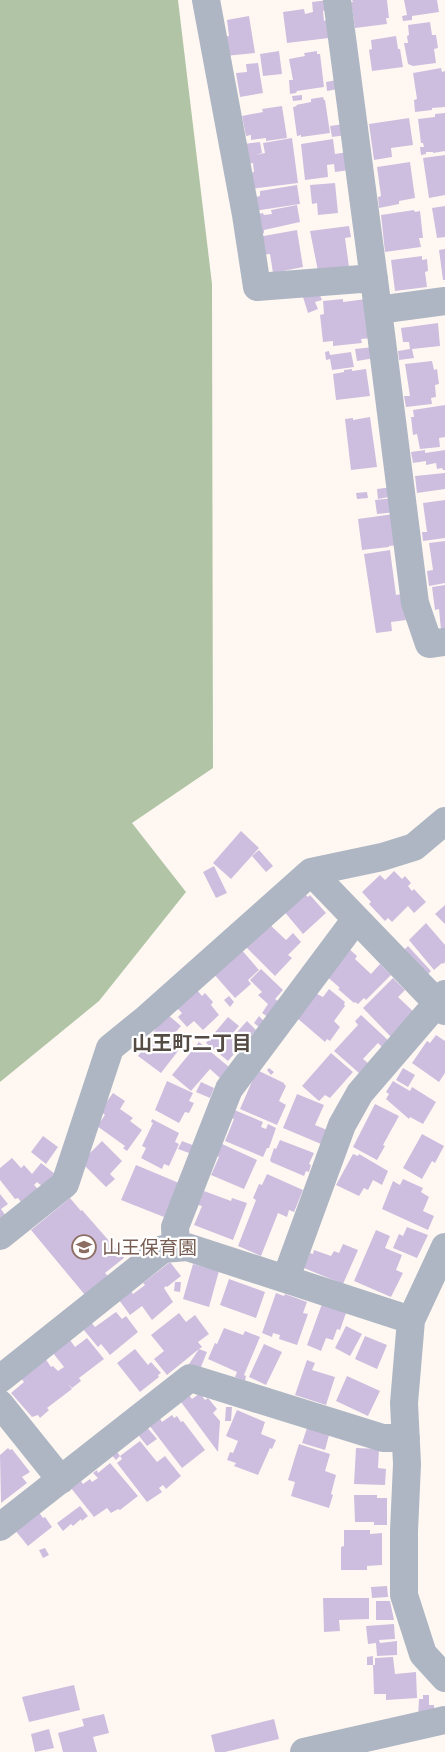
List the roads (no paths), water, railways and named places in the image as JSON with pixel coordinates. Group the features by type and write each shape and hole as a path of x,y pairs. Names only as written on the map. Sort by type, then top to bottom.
{"street":[{"path":"206,0 246,215 257,287 374,278"},
{"path":"336,0 374,278 415,603 428,644 445,642"},
{"path":"378,310 445,301"},
{"path":"0,1236 65,1184 110,1048 311,872 382,857 414,847 445,821"},
{"path":"286,1278 342,1125 360,1093 443,1003 356,919 311,872"},
{"path":"176,1246 175,1227 229,1090 356,919"},
{"path":"0,1379 163,1248 176,1246 187,1247 286,1278 411,1320"},
{"path":"445,1247 411,1320 404,1403 407,1464 404,1596 423,1654 445,1678"},
{"path":"0,1527 190,1378 383,1438 406,1438"},
{"path":"0,1404 62,1480"},
{"path":"304,1752 445,1720"}],"place":[{"name":"山王保育園","path":"84,1247"}],"district":[{"name":"山王町二丁目","path":"192,1043"}]}
